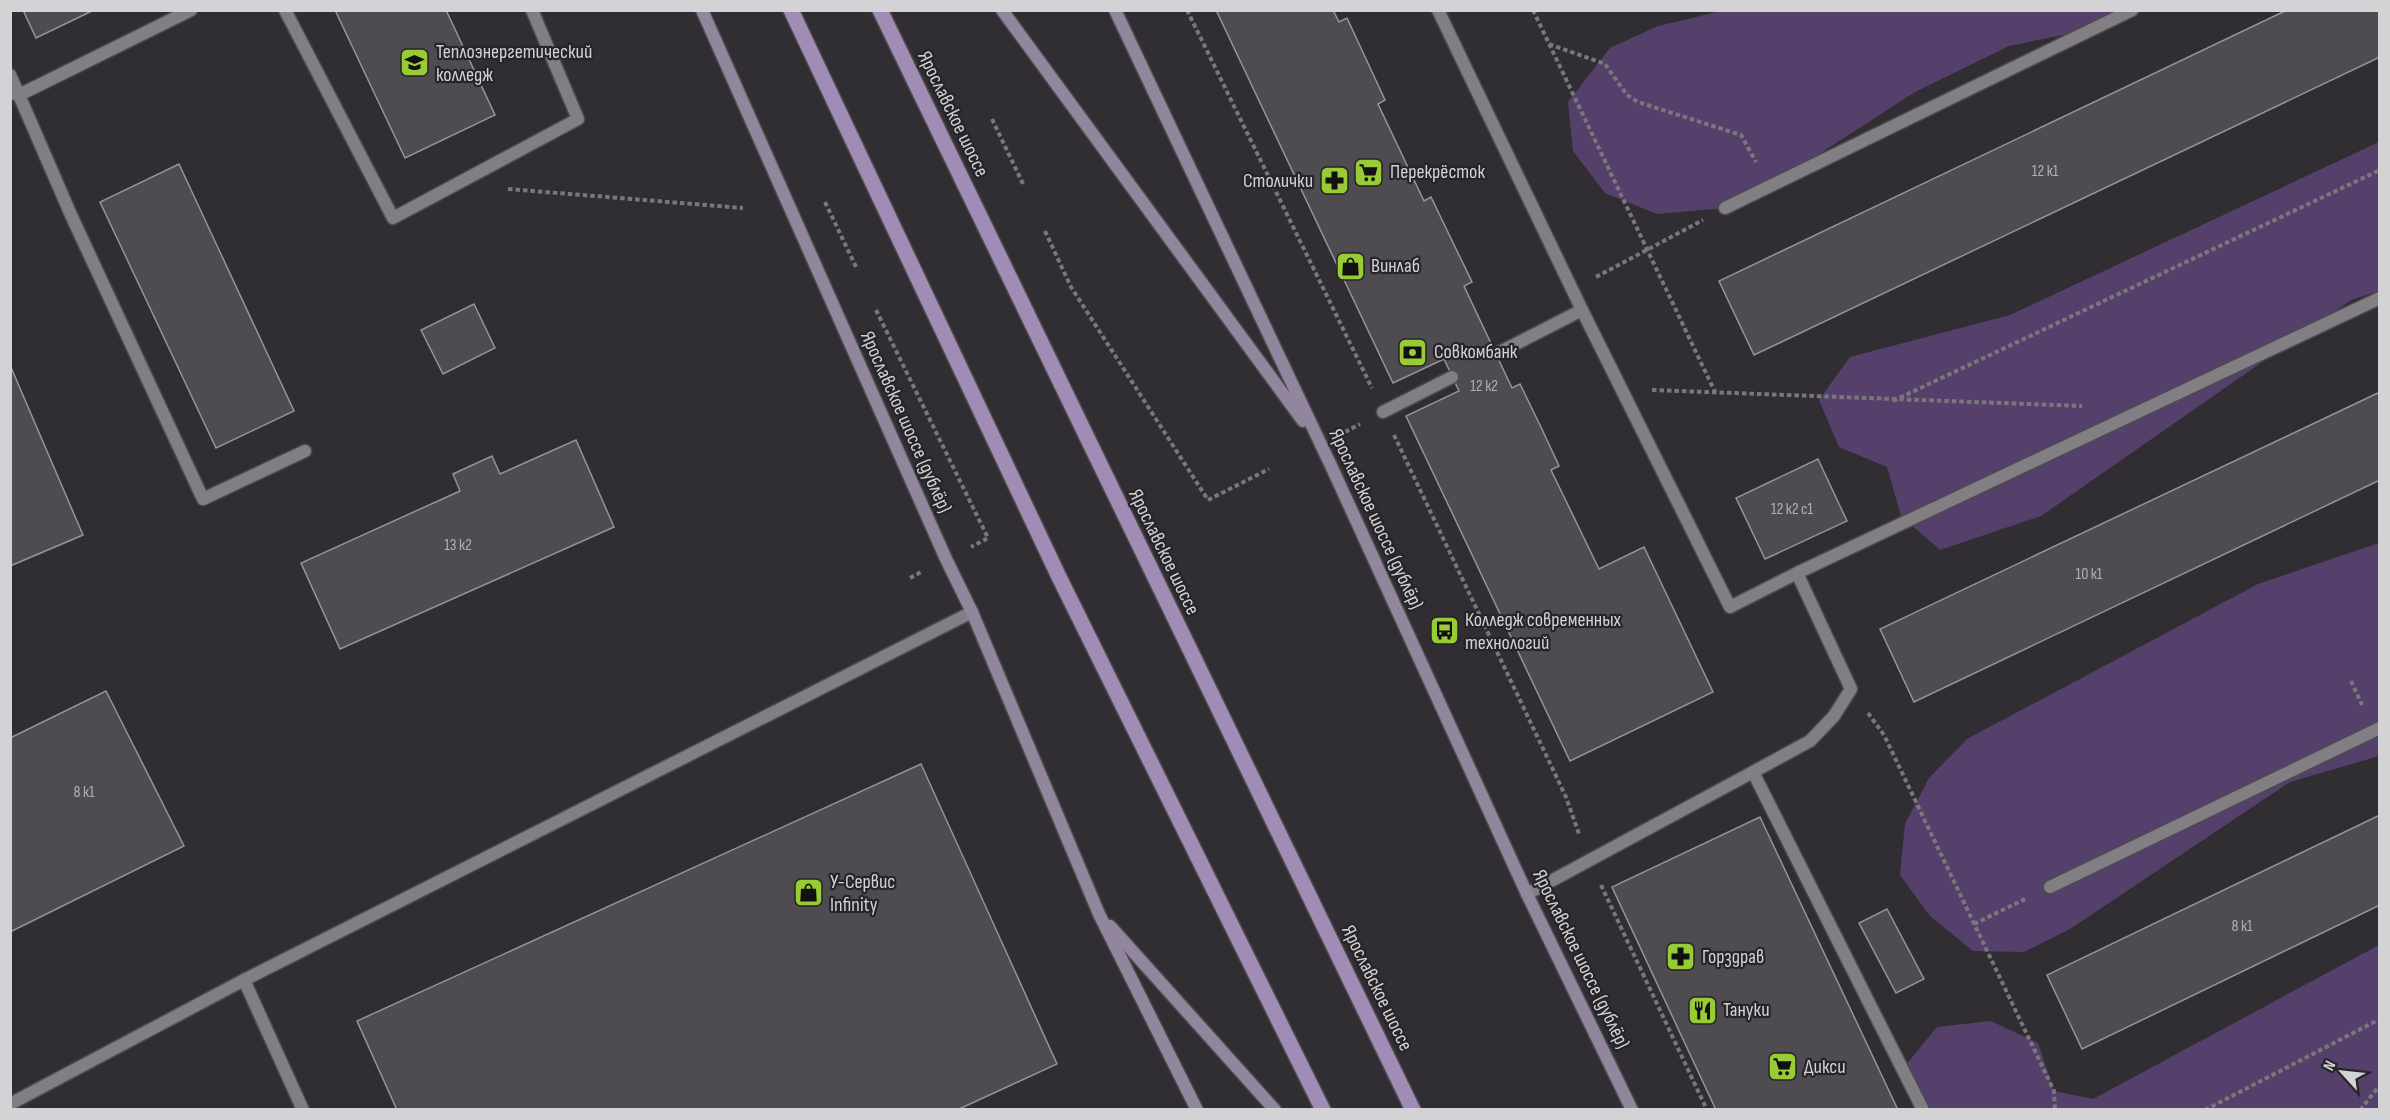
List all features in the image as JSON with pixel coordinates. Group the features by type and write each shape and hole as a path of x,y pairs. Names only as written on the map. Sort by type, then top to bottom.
{"main road":[{"path":"791,10 1059,577 1323,1110"},
{"name":"Ярославское шоссе","path":"880,10 1413,1110"}],"street":[{"name":"Ярославское шоссе (дублёр)","path":"702,10 941,548 972,612 1099,914 1197,1110"},
{"path":"1002,10 1319,443"},
{"name":"Ярославское шоссе (дублёр)","path":"1115,10 1319,443 1527,894 1632,1110"},
{"path":"1099,914 1275,1110"}],"lane":[{"path":"15,94 191,10"},
{"path":"285,10 393,218 578,119 532,10"},
{"path":"1438,10 1582,310 1730,607 1797,573 2379,298"},
{"path":"1725,208 2132,10"},
{"path":"10,75 15,94 203,499 305,451"},
{"path":"1496,354 1582,310"},
{"path":"1383,412 1452,377"},
{"path":"1527,894 1810,741 1834,716 1851,689 1797,573"},
{"path":"10,1104 244,980 972,612"},
{"path":"2049,886 2379,728"},
{"path":"1753,772 1923,1110"},
{"path":"244,980 303,1110"}],"path":[{"path":"1187,10 1383,412 1566,797 1589,861 1707,1110"},
{"path":"1533,10 1715,392"},
{"path":"1549,44 1605,64 1627,95 1638,102 1741,135 1768,187"},
{"path":"992,119 1024,186"},
{"path":"1893,401 2379,170"},
{"path":"455,185 743,208"},
{"path":"825,202 857,269"},
{"path":"1572,289 1725,208"},
{"path":"1045,231 1071,287 1208,500 1269,469"},
{"path":"876,310 902,366"},
{"path":"1621,389 1893,401 2088,406"},
{"path":"1851,689 1884,735 2054,1091 2055,1110"},
{"path":"1974,924 2049,886"},
{"path":"2205,1110 2379,1019"},
{"path":"2360,1110 2379,1085"}],"shaded area":[{"path":"1721,11 2126,11 2092,29 2009,46 1915,92 1768,187 1725,208 1657,214 1605,193 1573,151 1568,102 1610,48 1658,26"},
{"path":"2379,142 2379,291 2351,300 2041,516 1940,550 1901,516 1887,467 1839,447 1819,400 1850,357 2010,315"},
{"path":"2379,543 2379,756 2290,782 2070,929 2024,952 1973,951 1930,916 1900,875 1905,824 1929,778 1967,739 2258,584"},
{"path":"2379,945 2379,1109 1922,1109 1901,1071 1937,1027 1991,1021 2038,1043 2054,1091 2093,1099"}],"building":[{"path":"23,10 94,10 36,38"},
{"name":"Теплоэнергетический колледж","path":"335,10 446,10 495,115 405,158"},
{"path":"1216,10 1333,10 1339,22 1347,18 1385,100 1378,104 1424,201 1431,197 1472,282 1464,286 1512,388 1520,384 1540,425 1559,466 1551,470 1599,569 1644,547 1713,692 1570,761 1406,416 1459,391 1444,359 1393,383"},
{"path":"2287,10 2380,10 2380,57 1754,355 1719,281"},
{"path":"179,164 294,411 216,448 100,202"},
{"path":"474,304 495,348 443,374 421,330"},
{"path":"10,365 83,535 10,566"},
{"path":"2380,392 2380,480 1914,702 1880,629"},
{"path":"576,440 614,527 340,649 301,563 460,491 453,474 492,456 500,474"},
{"path":"1818,459 1847,521 1765,559 1736,498"},
{"path":"106,691 184,846 10,932 10,738"},
{"name":"У-Сервис Infinity","path":"921,764 1057,1064 957,1110 397,1110 357,1021"},
{"path":"2380,815 2380,905 2082,1049 2047,975"},
{"path":"1760,817 1898,1110 1716,1110 1612,887"},
{"path":"1887,909 1924,979 1896,993 1859,923"}],"place":[{"name":"Теплоэнергетический колледж","path":"415,63"},
{"name":"Перекрёсток","path":"1369,172"},
{"name":"Столички","path":"1334,181"},
{"name":"Винлаб","path":"1350,266"},
{"name":"Совкомбанк","path":"1413,352"},
{"name":"Колледж современных технологий","path":"1444,631"},
{"name":"У-Сервис Infinity","path":"809,893"},
{"name":"Горздрав","path":"1681,957"},
{"name":"Тануки","path":"1702,1010"},
{"name":"Дикси","path":"1783,1067"}]}
